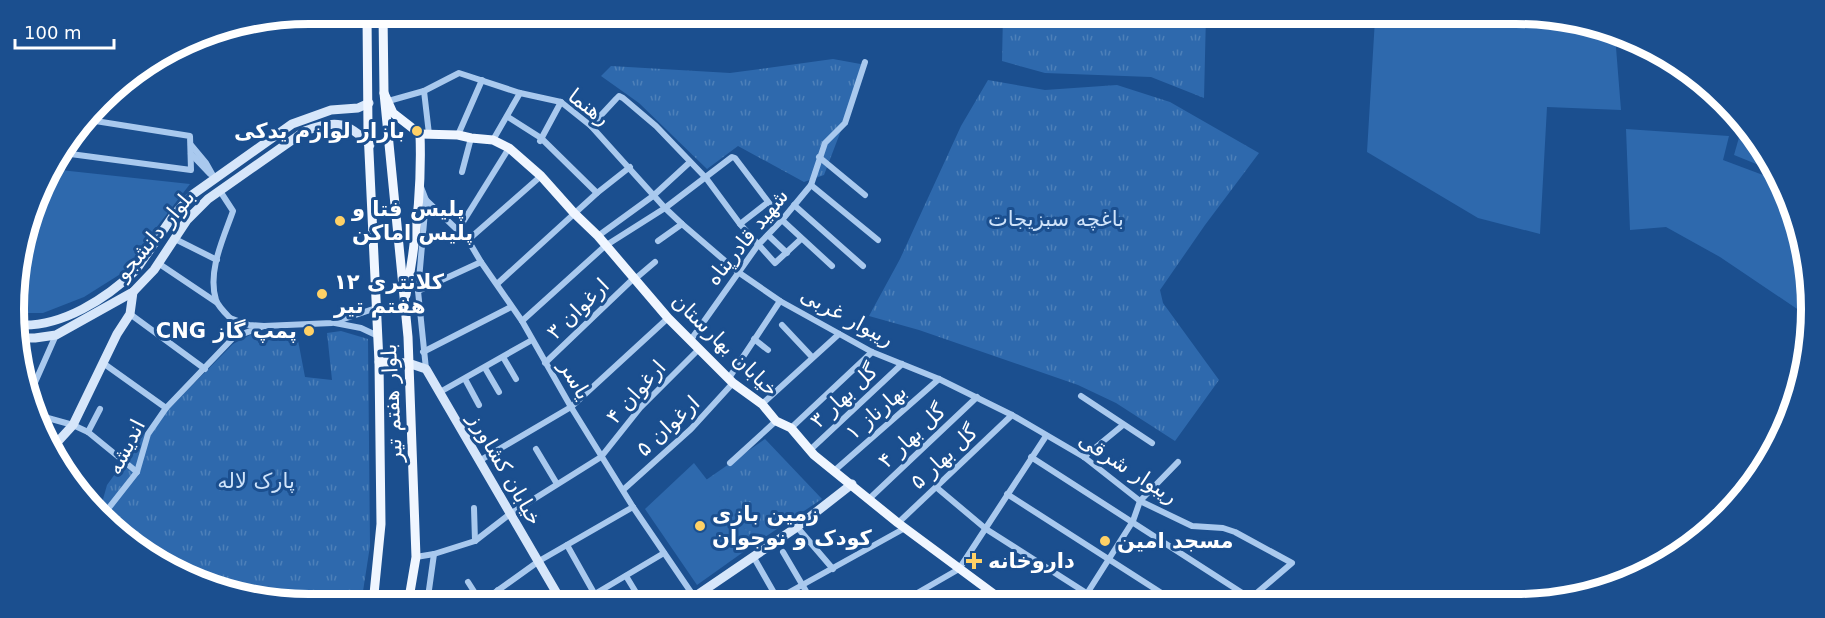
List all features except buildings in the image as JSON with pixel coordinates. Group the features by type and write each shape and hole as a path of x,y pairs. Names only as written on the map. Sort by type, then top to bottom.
{"main road":[{"name":"بلوار هفتم تیر","path":"368,24 370,145 379,362 381,524 374,594"},
{"name":"بلوار هفتم تیر","path":"383,24 384,93 408,363 416,557 410,594"},
{"path":"384,93 393,113 425,134 414,251 404,306"},
{"name":"بلوار دانشجو","path":"25,325 36,326 54,322 98,299 128,278 183,204 292,124 331,110 358,108 369,103"},
{"name":"بلوار دانشجو","path":"26,338 56,335 133,292 158,263 196,209 293,138 317,126 340,123 356,130 370,145"},
{"name":"خیابان بهارستان","path":"425,134 458,135 493,140 509,148 541,176 598,236 698,350 762,404 776,421 791,428 809,451 993,594"},
{"path":"214,180 220,191"},
{"path":"57,442 73,424 117,333 130,314 133,292"},
{"path":"379,362 408,363 426,369"},
{"name":"خیابان کشاورز","path":"426,369 557,594"},
{"path":"705,594 852,484"}],"street":[{"path":"865,62 845,123 825,144 812,185 878,240"},
{"name":"رهنما","path":"392,100 424,91 459,73 520,93 561,102 591,126 630,167 653,196"},
{"path":"458,135 482,80"},
{"path":"424,91 425,134"},
{"path":"493,140 520,93"},
{"path":"591,126 619,96 656,126 706,178 740,224 776,264 801,239"},
{"path":"540,140 561,102"},
{"path":"508,117 540,140 597,193"},
{"path":"70,154 191,170 190,136 95,121"},
{"path":"462,172 471,138"},
{"path":"190,144 206,163 214,180"},
{"path":"459,230 509,148"},
{"path":"191,154 214,180"},
{"path":"522,321 605,246 665,208 732,157 782,220 832,266"},
{"path":"819,157 865,195"},
{"path":"598,236 653,196 690,162"},
{"path":"497,284 574,213 630,167"},
{"path":"468,240 541,176"},
{"name":"شهید قادرپناه","path":"690,341 758,245 812,185"},
{"name":"یاسر","path":"420,187 426,200 468,240 522,321 601,457 693,594"},
{"path":"216,302 214,287 217,260 233,211 220,191"},
{"name":"ریبوار غربی","path":"653,196 738,272 780,301 872,352 977,397 1046,436"},
{"path":"426,200 418,291 426,369"},
{"path":"740,224 768,203"},
{"path":"794,205 863,266"},
{"path":"658,241 682,224"},
{"path":"768,235 787,253"},
{"path":"175,239 217,260"},
{"path":"418,291 481,262"},
{"name":"ارغوان ۳","path":"545,363 655,262"},
{"path":"158,263 216,302 230,318 249,325 332,323 361,328 378,336"},
{"name":"ارغوان ۵","path":"623,490 691,429 731,380 754,339 780,301"},
{"path":"423,352 511,307"},
{"path":"332,323 376,308"},
{"path":"130,314 205,369"},
{"path":"230,318 234,337 264,326"},
{"path":"479,461 571,407 668,318"},
{"path":"782,325 812,357"},
{"path":"762,404 839,334"},
{"path":"34,383 56,335"},
{"name":"اندیشه","path":"107,511 137,472 148,434 166,408 234,337"},
{"path":"754,339 768,350"},
{"path":"440,392 532,340"},
{"name":"ارغوان ۴","path":"475,541 510,514 601,457 640,408 698,350"},
{"path":"791,428 872,352"},
{"path":"503,357 516,379"},
{"path":"103,363 166,408"},
{"name":"گل بهار ۳","path":"809,451 902,364"},
{"path":"485,368 499,392"},
{"path":"465,379 479,405"},
{"name":"بهارناز ۱","path":"834,471 939,379"},
{"path":"1081,396 1152,443"},
{"name":"گل بهار ۴","path":"869,499 977,397"},
{"path":"88,432 100,409"},
{"name":"گل بهار ۵","path":"785,594 832,569 902,525 936,487 1012,415"},
{"path":"46,417 73,424 88,432 137,472"},
{"path":"730,463 776,421"},
{"path":"1084,457 1124,425"},
{"path":"916,594 959,569 1046,436"},
{"name":"ریبوار شرقی","path":"1046,436 1084,457 1140,501 1192,526 1223,528 1235,532 1292,563 1255,594"},
{"path":"536,449 557,484"},
{"path":"1031,457 1133,521 1239,594"},
{"path":"936,487 986,529 1087,593 1133,521 1140,501 1178,462"},
{"path":"1007,494 1163,594"},
{"path":"493,594 539,561 633,507"},
{"path":"416,557 434,554 475,541 474,508"},
{"path":"797,527 832,569"},
{"path":"1206,537 1212,528"},
{"path":"567,545 594,593 664,553"},
{"path":"783,552 808,594"},
{"path":"428,594 434,554"},
{"path":"753,556 775,594"},
{"path":"626,576 637,594"},
{"path":"468,582 475,594"},
{"path":"498,590 500,594"},
{"path":"983,594 989,591"}],"green space":[{"path":"1003,24 1206,24 1204,98 1151,77 1045,73 1002,61"},
{"path":"1375,24 1553,26 1572,29 1616,42 1621,110 1547,107 1540,234 1478,218 1367,152"},
{"path":"833,59 866,65 824,175 804,182 738,146 707,169 639,103 601,76 611,66 730,73"},
{"name":"باغچه سبزیجات","path":"988,80 1045,90 1117,85 1170,102 1259,153 1160,290 1163,303 1219,380 1175,441 1116,403 1078,385 919,330 869,316 900,259 961,126"},
{"path":"1626,129 1729,136 1723,160 1769,177 1786,217 1799,272 1801,312 1720,257 1666,227 1630,230"},
{"path":"1740,134 1763,167 1734,155"},
{"path":"60,170 190,184 146,241 130,268 84,297 43,313 24,313 26,272 39,217"},
{"name":"پارک لاله","path":"341,331 368,339 370,546 363,594 272,592 217,579 166,556 136,535 102,505 107,485 143,435 233,344 254,333 297,335 305,377 332,380 327,333"},
{"path":"765,439 822,499 756,543 706,480"},
{"name":"زمین بازی کودک و نوجوان","path":"694,463 756,543 697,585 645,509"}],"place":[{"name":"بازار لوازم یدکی","path":"417,131"},
{"name":"پلیس فتا و پلیس اماکن","path":"340,221"},
{"name":"کلانتری ۱۲ هفتم تیر","path":"322,294"},
{"name":"CNG پمپ گاز","path":"309,331"},
{"name":"زمین بازی کودک و نوجوان","path":"700,526"},
{"name":"مسجد امین","path":"1105,541"},
{"name":"داروخانه","path":"974,561"}]}
